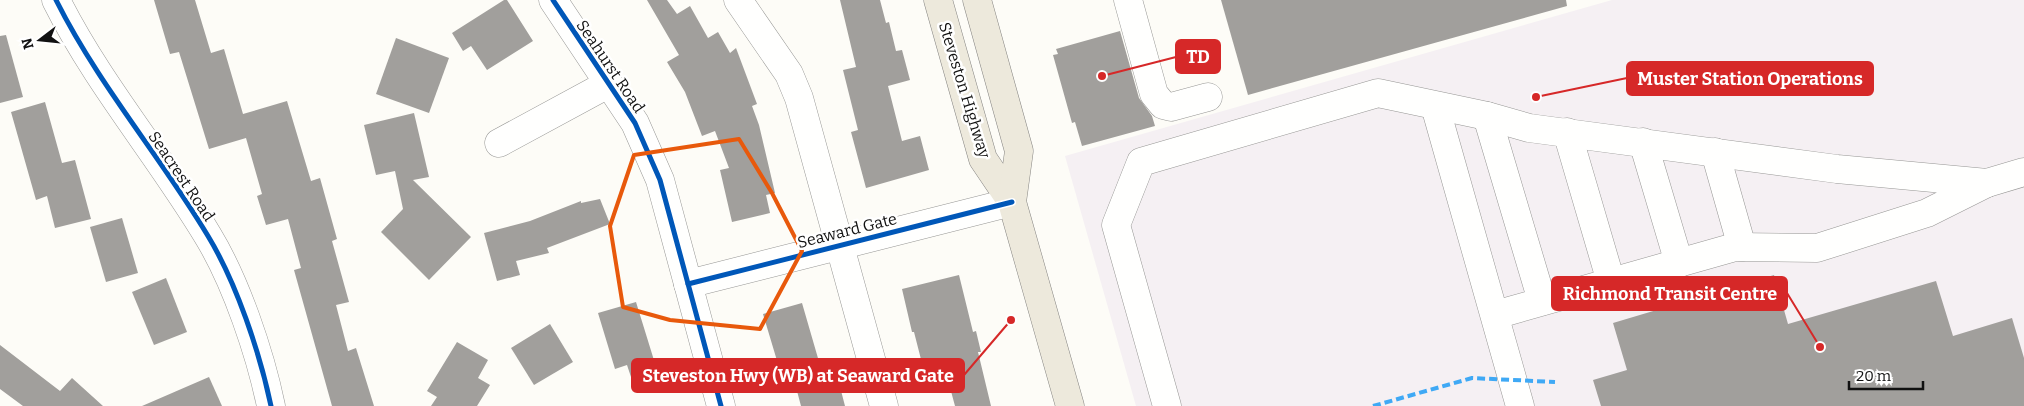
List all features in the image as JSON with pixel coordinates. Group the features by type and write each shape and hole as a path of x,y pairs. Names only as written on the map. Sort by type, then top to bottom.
{"main road":[{"name":"Steveston Highway","path":"938,0 983,159 1012,202 1070,406"},
{"name":"Steveston Highway","path":"977,0 1019,151 1012,202"}],"street":[{"name":"Seacrest Road","path":"56,0 89,58 208,236 225,267 259,359 271,406"},
{"name":"Seahurst Road","path":"552,0 635,123 660,180 721,406"},
{"path":"738,0 789,74 799,98 838,245 884,406"},
{"path":"1128,0 1154,94 1163,105 1171,107 1208,97"},
{"path":"498,143 608,84"},
{"path":"1168,406 1116,225 1141,162 1378,93 1487,116 1529,128 1837,169 1987,183"},
{"path":"1435,106 1520,406"},
{"path":"1487,116 1542,301"},
{"path":"1567,132 1611,282"},
{"path":"1643,142 1678,263"},
{"path":"1715,152 1742,247"},
{"path":"1494,315 1735,247 1817,248 1927,212 1987,183 2024,172"},
{"name":"Seaward Gate","path":"688,284 1012,202"}],"highlighted area":[{"path":"739,139 772,193 802,251 760,329 670,320 623,307 610,226 634,155"}],"shaded area":[{"path":"1612,0 2024,0 2024,406 1136,406 1065,156"}],"building":[{"path":"154,0 195,0 211,53 224,49 243,114 287,101 311,181 320,178 337,239 332,241 349,302 336,305 348,351 356,348 374,406 332,406 294,270 301,268 288,219 266,225 257,196 262,194 246,138 209,149 179,52 170,54"},
{"path":"504,0 507,0 533,41 487,70 471,46 463,51 452,33"},
{"path":"647,0 667,0 677,14 690,6 708,38 718,32 730,53 736,48 757,104 752,106 759,125 775,193 766,195 770,213 732,222 720,170 729,168 715,131 702,136 685,92 667,62 679,55"},
{"path":"840,0 880,0 886,23 889,22 896,51 902,50 910,80 888,86 902,141 920,136 929,170 866,188 851,132 858,130 843,70 856,67"},
{"path":"1221,0 1566,0 1567,6 1248,95"},
{"path":"1120,31 1139,98 1152,116 1155,126 1082,146 1075,122 1072,123 1053,55 1058,54 1056,49"},
{"path":"6,35 23,97 0,103 0,36"},
{"path":"396,38 449,58 429,113 376,94"},
{"path":"45,102 62,163 75,160 91,219 55,228 47,196 36,200 11,112"},
{"path":"414,113 429,177 413,180 471,237 429,280 381,232 403,209 395,171 376,175 364,125"},
{"path":"600,199 610,224 547,248 549,253 516,261 520,275 497,281 484,233 530,221 581,201 581,203"},
{"path":"122,218 138,273 106,282 90,227"},
{"path":"959,275 973,332 976,331 981,352 978,352 991,406 955,406 945,369 925,375 914,332 912,332 902,289"},
{"path":"1774,275 1788,324 1936,281 1953,336 2012,318 2024,358 2024,406 1601,406 1593,380 1627,370 1613,323"},
{"path":"166,278 187,332 154,345 132,292"},
{"path":"636,302 657,370 631,377 627,365 615,369 598,313"},
{"path":"802,303 822,372 827,371 829,381 838,379 845,406 801,406 789,361 778,364 763,314"},
{"path":"550,324 573,362 534,385 511,348"},
{"path":"457,342 488,360 478,378 490,385 477,406 431,406 437,397 427,391"},
{"path":"0,345 60,391 72,378 103,406 23,406 0,389"},
{"path":"209,377 222,406 142,406"}],"marked path":[{"path":"1373,406 1472,378 1555,382"}],"cycle path":[{"path":"56,0 91,61 170,177 218,254 246,318 271,406"},
{"path":"553,0 635,123 660,180 721,406"},
{"path":"688,284 1012,202"}],"place":[{"name":"TD","path":"1102,76"},
{"name":"Muster Station Operations","path":"1536,97"},
{"name":"Steveston Hwy (WB) at Seaward Gate","path":"1011,320"},
{"name":"Richmond Transit Centre","path":"1820,347"}]}
